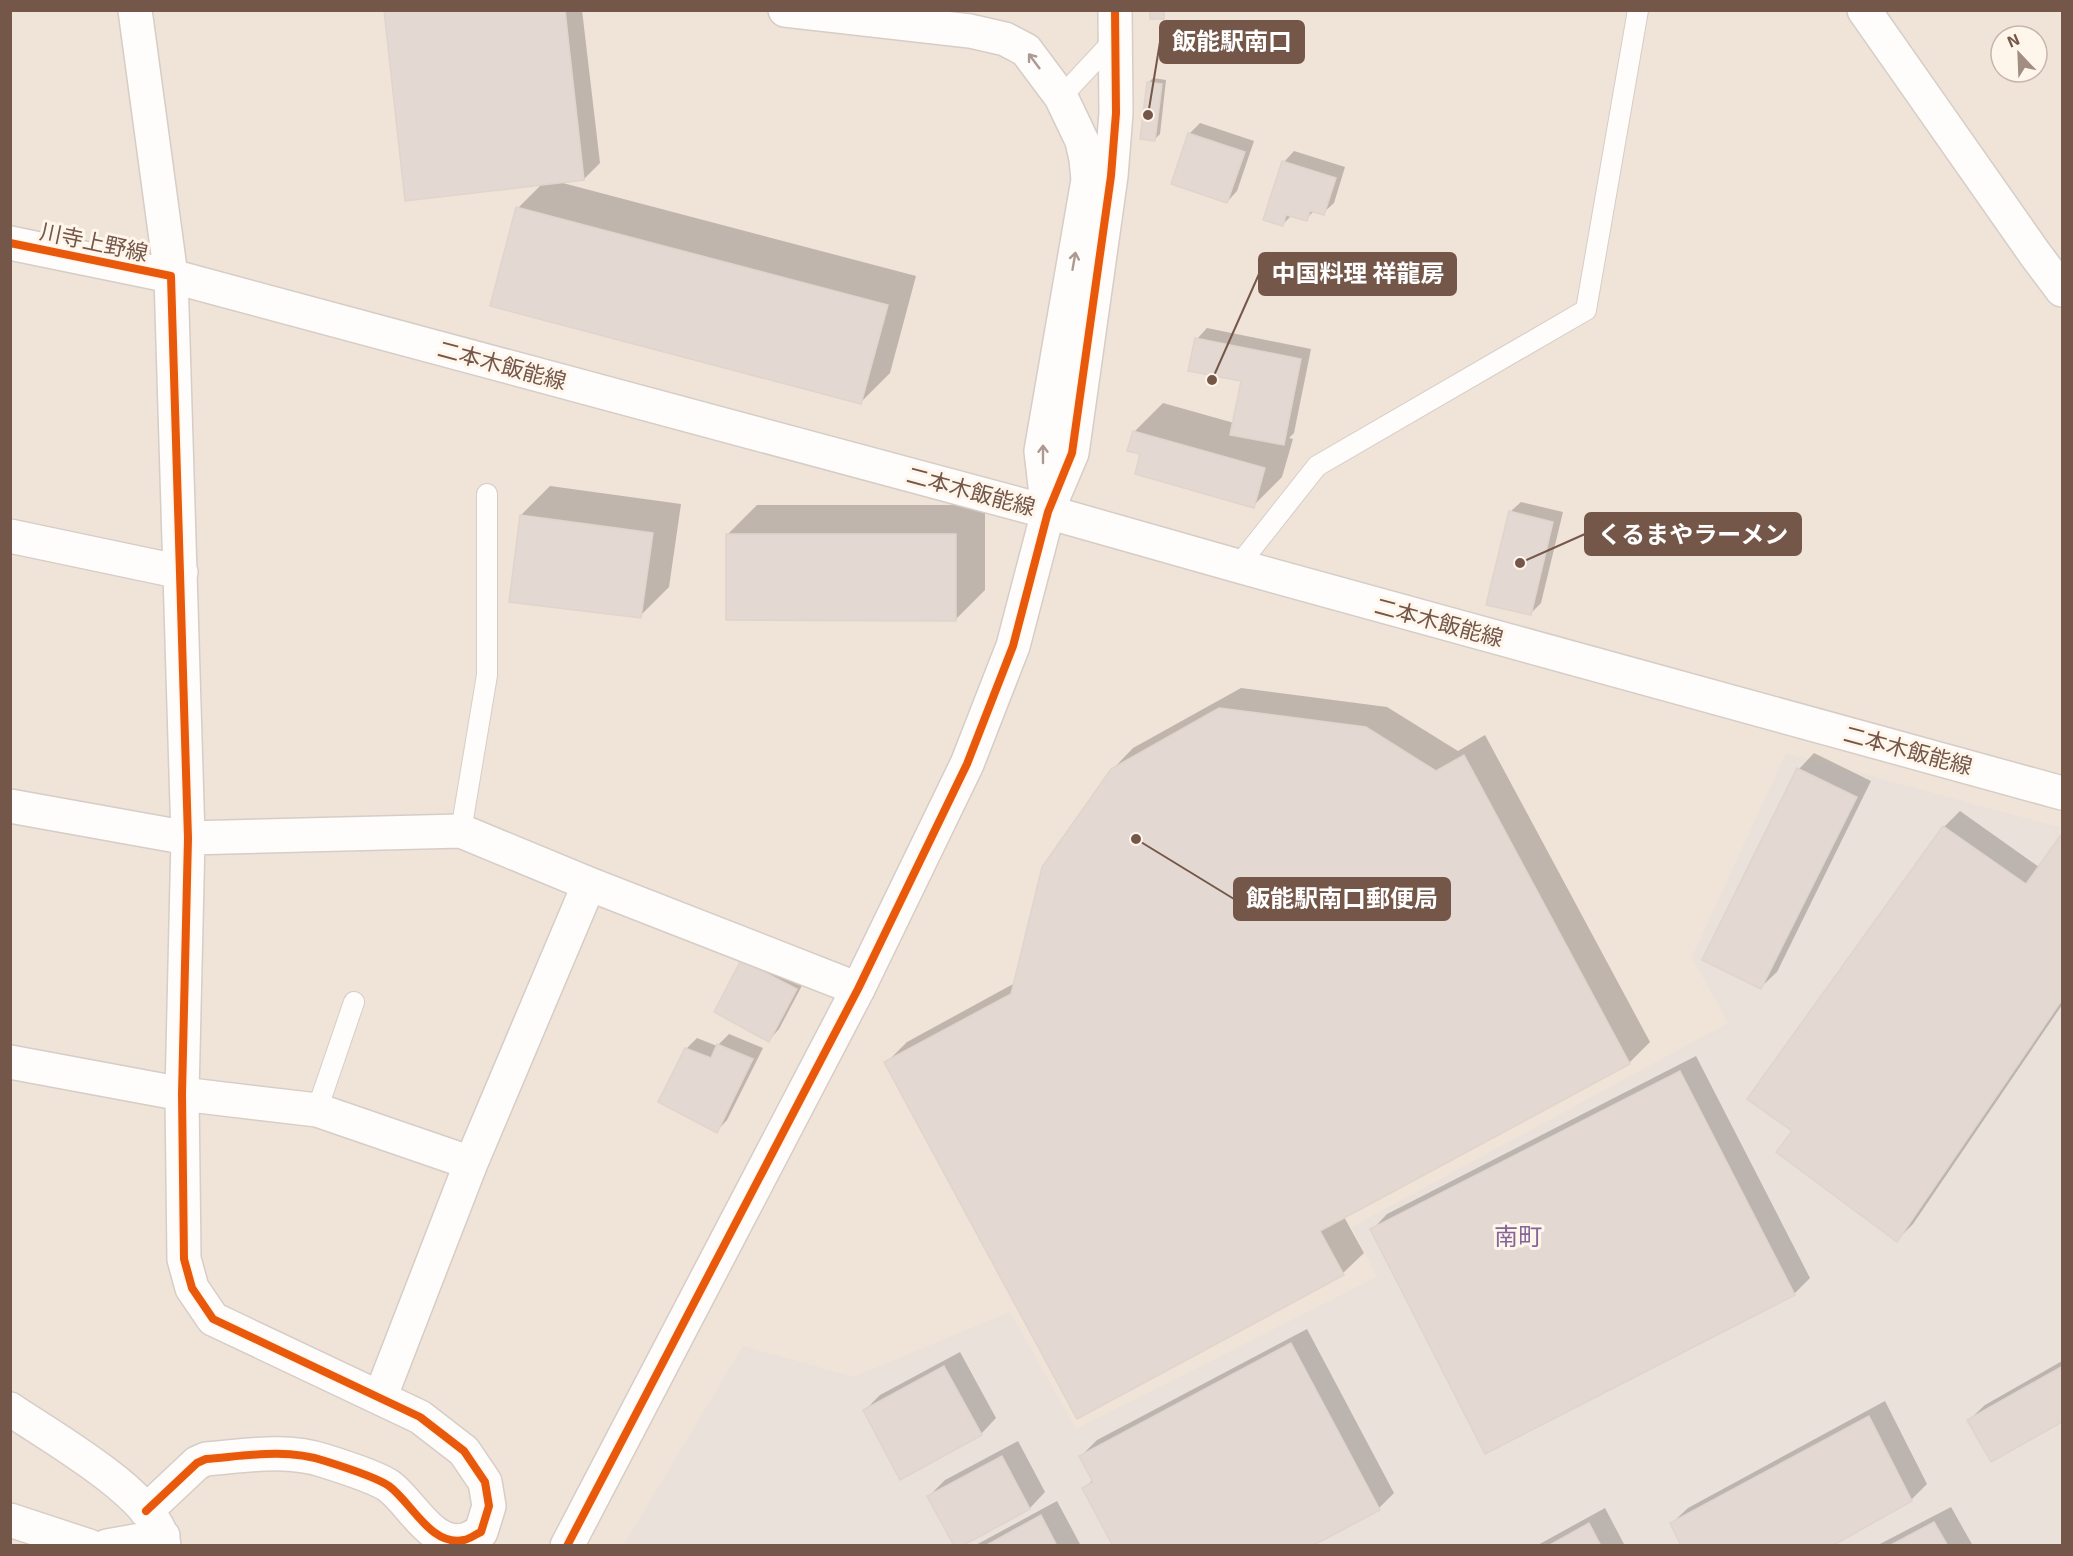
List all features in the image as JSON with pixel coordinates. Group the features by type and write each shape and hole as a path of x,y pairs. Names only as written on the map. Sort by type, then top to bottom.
{"street":[{"path":"107,1545 158,1531 197,1463 206,1459 280,1452 322,1460 387,1484 405,1500 430,1530 446,1539 464,1540 481,1532 489,1506 485,1482 464,1451 420,1417 213,1319 192,1288 184,1259 182,1095 188,838 171,276 135,10"},
{"path":"785,10 970,31 1005,39 1026,50 1061,97 1082,141 1088,180 1041,451 1048,512"},
{"path":"1864,10 2062,290"},
{"path":"567,1545 858,989 967,764 1012,646 1048,512 1072,453 1111,176 1116,113 1115,25"},
{"name":"川寺上野線","path":"10,243 171,276"},
{"name":"二本木飯能線","path":"171,276 1048,512 2062,793"},
{"path":"10,536 181,572"},
{"path":"10,806 188,838 461,831 589,884 858,989"},
{"path":"380,1398 471,1163 589,884"},
{"path":"10,1062 182,1095 317,1110 471,1163"},
{"path":"10,1409 114,1478 158,1531"},
{"path":"10,1520 89,1545"}],"lane":[{"path":"1238,566 1317,466 1586,310 1638,10"},
{"path":"1061,97 1115,25"},
{"path":"461,831 487,675 487,494"},
{"path":"317,1110 354,1002"}],"shaded area":[{"name":"南町","path":"11,11 2062,11 2062,1545 11,1546"},
{"path":"1786,753 2062,828 2062,1545 623,1546 743,1346 853,1377 1010,1312 1076,1429 1377,1277 1352,1227 1728,1023 1692,957"}],"building":[{"path":"384,10 565,10 584,180 405,201"},
{"path":"1150,10 1164,10 1164,19 1150,19"},
{"path":"1147,82 1162,84 1155,141 1140,139"},
{"path":"1188,133 1245,152 1227,203 1171,184"},
{"path":"1282,161 1336,178 1324,215 1310,211 1307,221 1286,215 1283,226 1263,220"},
{"path":"516,207 888,305 861,404 490,306"},
{"path":"1195,338 1301,359 1284,445 1230,435 1241,381 1188,371"},
{"path":"1133,431 1265,468 1254,508 1135,474 1140,454 1127,451"},
{"path":"1509,511 1553,522 1531,615 1486,605"},
{"path":"520,515 653,533 641,618 509,602"},
{"path":"726,534 956,534 956,621 726,620"},
{"path":"1219,708 1366,727 1436,771 1464,755 1630,1064 1320,1231 1344,1275 1077,1419 884,1062 1011,994 1042,867 1111,769"},
{"path":"1797,768 1857,797 1761,989 1702,960"},
{"path":"1943,826 2026,884 2060,836 2062,838 2062,1000 1897,1242 1776,1152 1792,1131 1747,1099"},
{"path":"741,960 797,989 769,1042 714,1012"},
{"path":"717,1044 753,1059 717,1133 658,1102 685,1048 711,1058"},
{"path":"1680,1071 1795,1295 1485,1454 1370,1229"},
{"path":"1291,1343 1380,1510 1312,1546 1113,1546 1082,1488 1093,1482 1079,1456"},
{"path":"944,1366 982,1435 900,1480 863,1410"},
{"path":"2061,1367 2062,1422 1991,1462 1967,1420"},
{"path":"1869,1416 1912,1501 1832,1546 1681,1546 1670,1523"},
{"path":"1002,1456 1030,1509 962,1546 954,1546 927,1496"},
{"path":"1041,1515 1057,1546 985,1546"},
{"path":"1934,1522 1948,1546 1889,1546"},
{"path":"1589,1523 1601,1546 1548,1546"}],"cycle path":[{"path":"567,1546 858,989 967,764 1013,646 1048,512 1072,453 1111,176 1116,113 1115,10"},
{"path":"10,243 171,276 188,838 182,1094 184,1259 192,1288 213,1319 420,1417 464,1451 485,1482 489,1506 481,1532 466,1539 452,1540 432,1530 397,1493 376,1479 310,1457 265,1454 206,1459 197,1463 146,1511"}],"place":[{"name":"飯能駅南口","path":"1148,115"},
{"name":"中国料理 祥龍房","path":"1212,380"},
{"name":"くるまやラーメン","path":"1520,563"},
{"name":"飯能駅南口郵便局","path":"1136,839"}],"district":[{"name":"南町","path":"1518,1237"}]}
